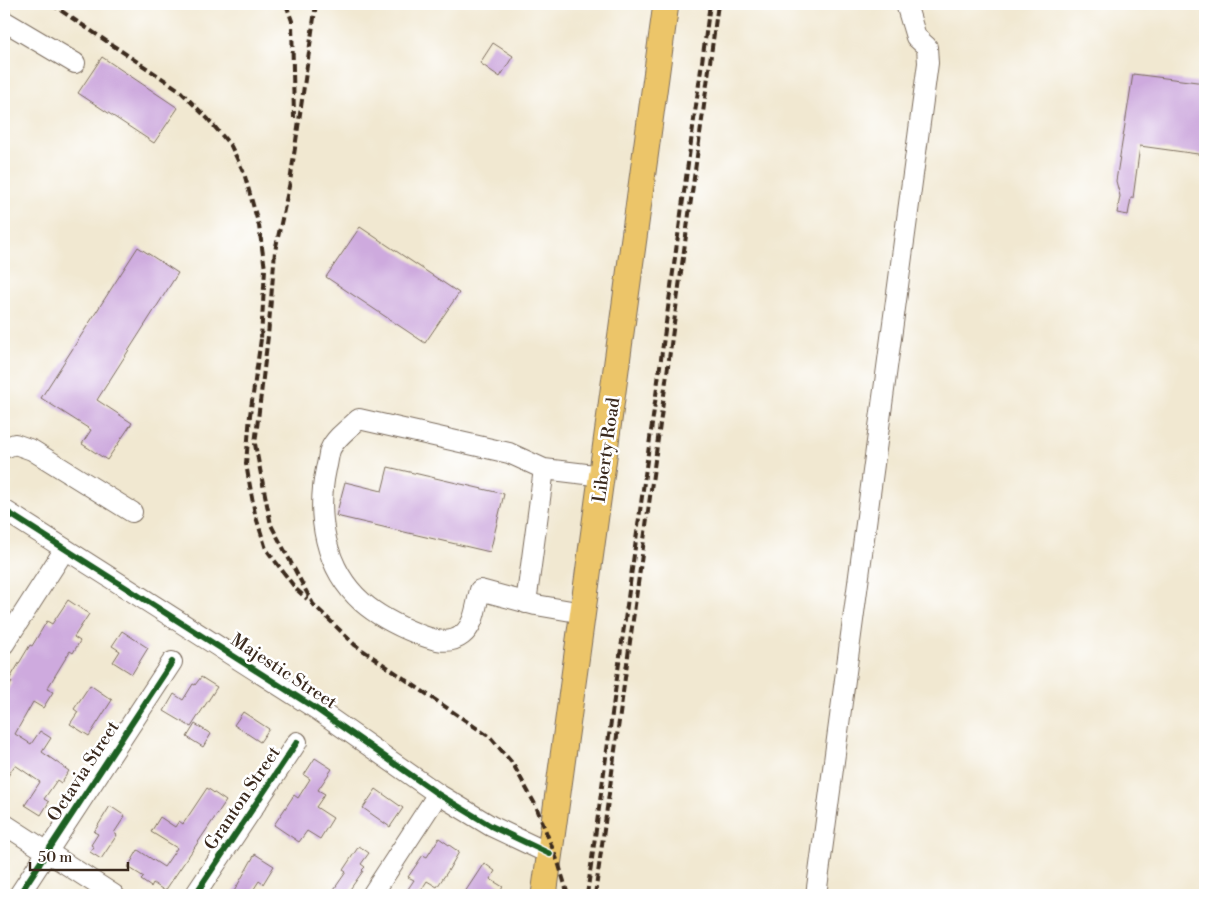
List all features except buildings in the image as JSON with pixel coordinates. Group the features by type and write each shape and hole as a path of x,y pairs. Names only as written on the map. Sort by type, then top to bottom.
{"main road":[{"name":"Liberty Road","path":"544,895 603,476 666,4"}],"street":[{"path":"816,895 928,63 927,47 916,38 906,4"},
{"path":"4,20 75,63"},
{"path":"583,613 526,603 480,590 471,625 461,636 449,641 434,640 392,624 362,602 344,582 334,566 322,521 322,490 331,449 344,432 359,419 509,453 544,469 603,476"},
{"path":"4,448 15,444 32,450 132,512"},
{"path":"526,603 544,469"},
{"name":"Majestic Street","path":"4,510 318,710 438,794 491,826 550,854"},
{"path":"4,644 65,549"},
{"name":"Octavia Street","path":"19,895 172,662"},
{"name":"Granton Street","path":"195,895 297,742"},
{"path":"372,895 438,794"},
{"path":"4,824 114,895"}],"railway":[{"path":"51,4 178,89 208,119 231,146 244,173 259,226 265,269 261,339"},
{"path":"286,4 292,21 294,118"},
{"path":"316,4 290,182 275,251 268,336 255,444 271,525 313,604 355,645 491,738 513,764 536,806 559,865 568,895"},
{"path":"587,895 710,4"},
{"path":"595,895 718,4"},
{"path":"261,339 250,415 246,464 255,514 266,549 296,589 307,599"}],"cycle path":[{"path":"4,510 318,710 438,794 491,826 550,854"},
{"path":"19,895 172,662"},
{"path":"195,895 297,742"}]}
